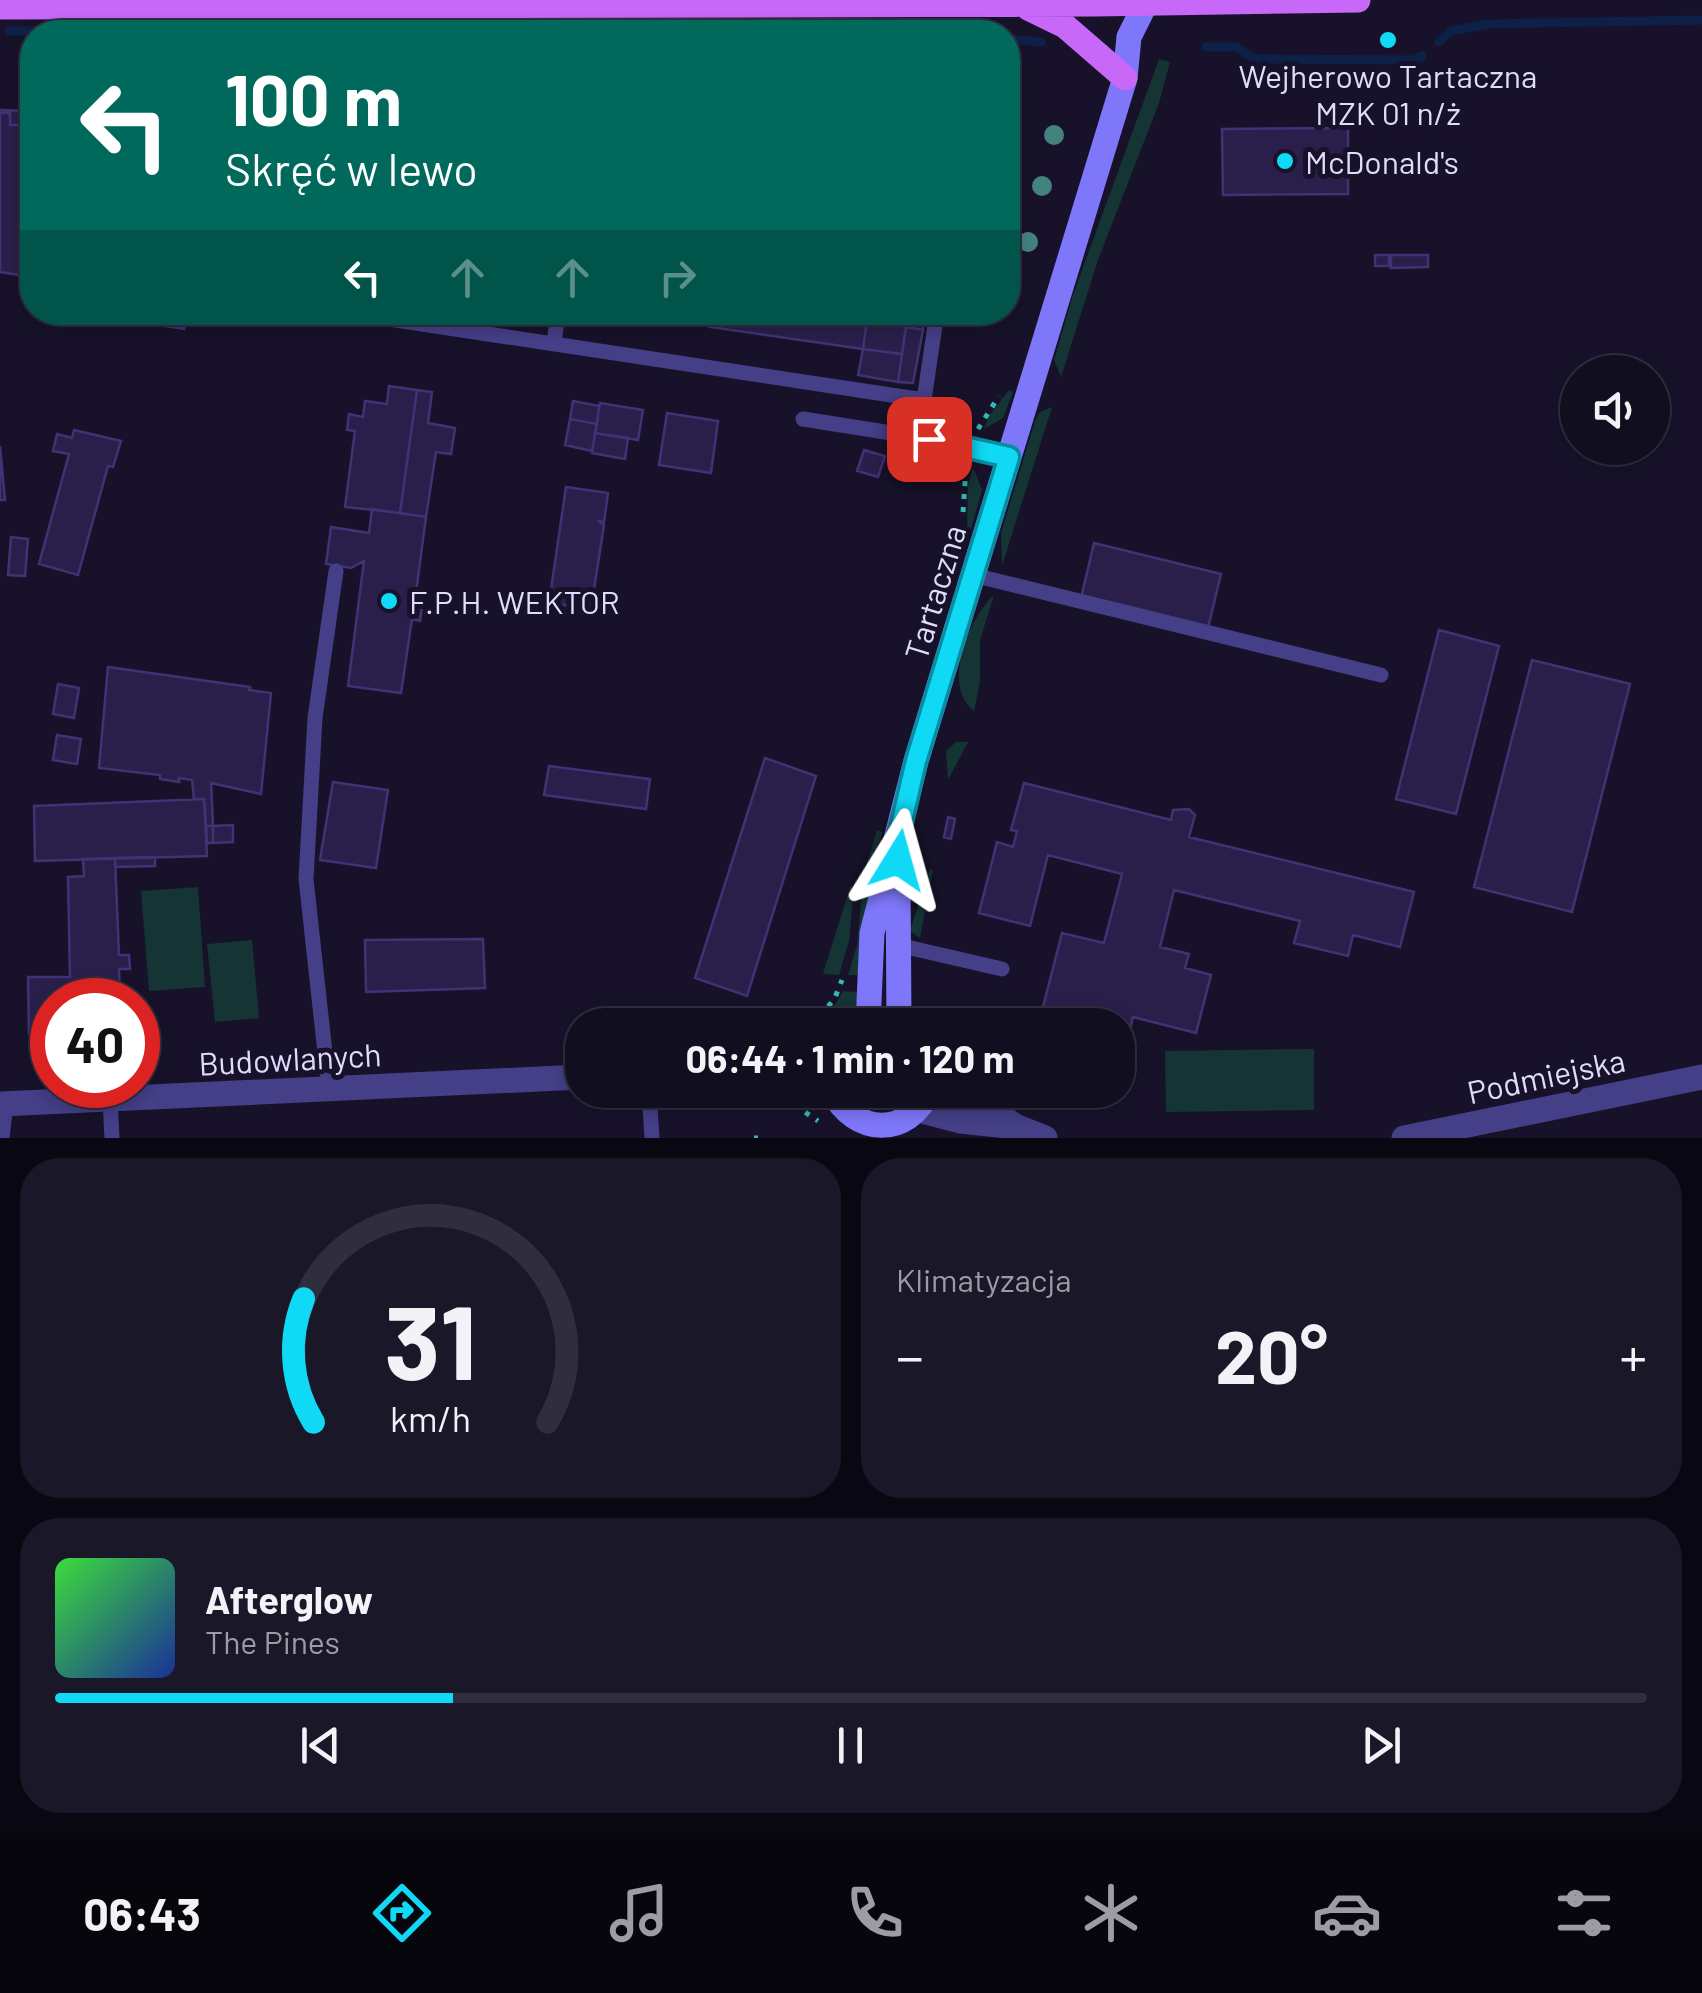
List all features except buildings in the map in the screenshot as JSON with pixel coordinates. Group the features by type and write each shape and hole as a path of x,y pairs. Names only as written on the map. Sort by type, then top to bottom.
{"main road":[{"path":"0,8 1358,0"},
{"path":"1019,4 1065,26 1124,78"}],"street":[{"name":"Tartaczna","path":"869,1008 872,932 921,746 1124,78 1139,62 1145,42 1146,2"},
{"name":"Tartaczna","path":"898,838 899,1008"},
{"name":"Podmiejska","path":"1404,1138 1702,1076"},
{"name":"Budowlanych","path":"160,1097 565,1078"},
{"name":"Budowlanych","path":"3,1104 30,1103"},
{"path":"853,1128 872,1126 891,1132 917,1108"},
{"path":"938,1108 960,1120 1017,1128 1045,1138"},
{"path":"987,1108 1017,1128"}],"lane":[{"path":"429,325 924,400 936,325"},
{"path":"554,344 556,325"},
{"path":"802,419 961,444 1009,457"},
{"path":"330,1089 306,879 314,718 336,571"},
{"path":"973,575 1381,675"},
{"path":"898,945 1002,969"},
{"path":"2,1138 3,1104"},
{"path":"110,1108 112,1138"},
{"path":"650,1108 652,1138"}],"path":[{"path":"800,1108 824,1127"}],"green space":[{"path":"1159,59 1170,62 1159,103 1098,260 1061,377 1054,360 1073,295"},
{"path":"1009,390 1013,392 1003,418 984,429 989,416"},
{"path":"1052,407 1002,566 1001,533 1035,421 1040,412"},
{"path":"973,467 982,490 971,529 967,528 968,485"},
{"path":"994,595 980,640 980,682 974,711 964,700 960,686 962,652 976,619"},
{"path":"956,742 968,742 948,780 946,751"},
{"path":"877,830 882,832 865,921 860,975 848,975 857,945 864,872"},
{"path":"930,869 933,870 920,938 910,931"},
{"path":"198,887 205,987 160,990 160,978 148,978 141,891"},
{"path":"850,887 854,888 849,941 839,975 823,974"},
{"path":"252,940 259,1018 215,1022 207,944"},
{"path":"843,991 859,992 855,1008 832,1008"},
{"path":"1314,1049 1314,1110 1166,1112 1165,1051"}],"waterway":[{"path":"1439,42 1451,31 1488,24 1702,20"},
{"path":"9,31 20,31"},
{"path":"1020,40 1041,42"},
{"path":"1206,47 1236,47 1254,59 1414,60 1422,56"}],"place":[{"name":"Wejherowo Tartaczna MZK 01 n/ż","path":"1388,40"},
{"name":"McDonald's","path":"1285,161"},
{"name":"F.P.H. WEKTOR","path":"389,601"}],"route":[{"path":"898,860 898,838 916,761 1009,457 929,439"}]}
